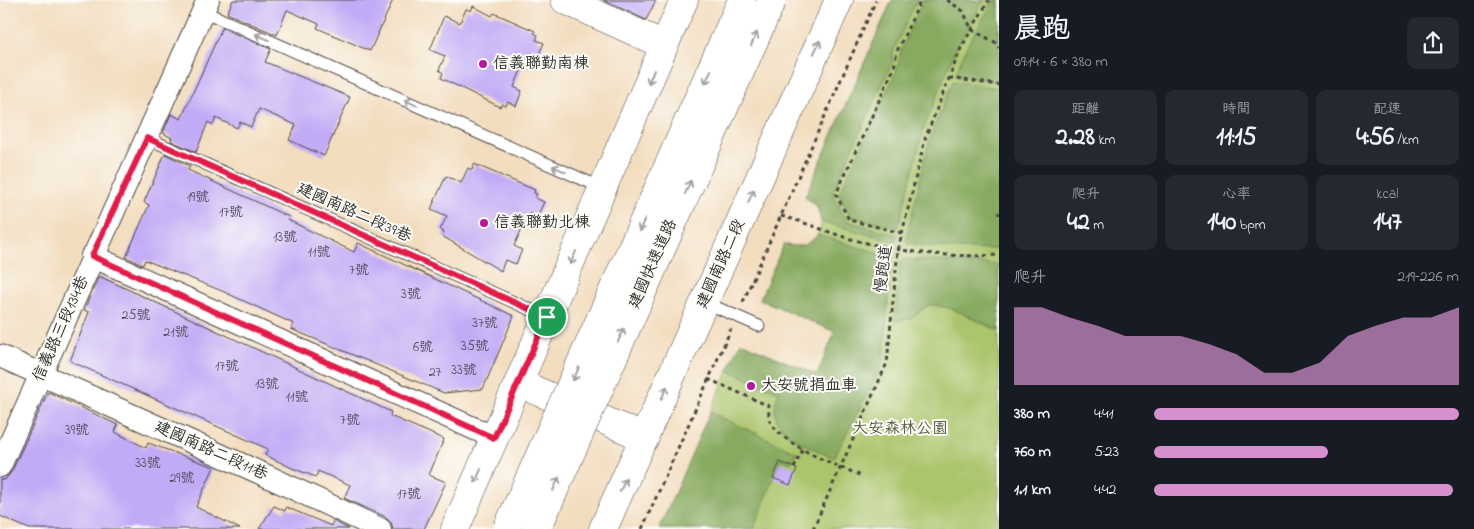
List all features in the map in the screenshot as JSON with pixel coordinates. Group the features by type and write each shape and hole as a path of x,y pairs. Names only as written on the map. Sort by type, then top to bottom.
{"main road":[{"path":"565,0 664,45"},
{"path":"455,529 604,189 684,0"},
{"name":"建國快速道路","path":"507,529 742,0"},
{"name":"建國快速道路","path":"537,529 772,0"},
{"name":"建國南路二段","path":"603,529 839,0"},
{"path":"519,383 645,438"}],"street":[{"name":"信義路三段134巷","path":"0,466 6,437 40,375 206,6"},
{"path":"92,256 494,438"},
{"name":"建國南路二段11巷","path":"0,356 380,529"}],"lane":[{"path":"206,6 604,189"},
{"name":"建國南路二段39巷","path":"147,138 547,317"},
{"path":"704,302 759,326"}],"path":[{"path":"741,306 876,0"},
{"name":"慢跑道","path":"813,529 887,363 898,250 902,233 850,220 836,194 894,68 898,51 920,0"},
{"path":"947,0 963,11 972,30 994,42 999,48"},
{"path":"902,233 925,139 961,48 989,0"},
{"path":"949,78 999,85"},
{"path":"782,216 850,239 898,250 963,257 999,255"},
{"path":"642,529 733,324"},
{"path":"708,379 769,406 769,420 779,434 803,449 862,476"},
{"path":"794,468 803,449"}],"green space":[{"name":"大安森林公園","path":"892,0 999,0 999,529 659,529 741,342 817,375 835,332 760,299 784,244 796,246 806,244 814,239 819,231 821,223 820,213 815,204 805,197"},
{"path":"892,0 917,0 894,49 892,63 832,193 847,221 897,235 895,241 821,222 817,206 805,197"},
{"path":"923,0 984,0 957,46 924,128 898,228 851,217 839,194 897,70 901,51"},
{"path":"994,0 999,0 999,82 955,75 967,46"},
{"path":"953,81 999,88 999,249 931,247 908,243 906,239 930,138"},
{"path":"818,235 885,255 891,261 884,354 879,371 834,458 799,442 781,427 776,417 775,406 779,392 728,370 741,342 817,375 835,332 760,299 784,244 802,245"},
{"path":"905,259 999,265 999,331 953,309 935,305 929,305 910,319 895,321 900,262"},
{"path":"710,412 796,452 791,463 781,459 754,529 659,529"}],"building":[{"path":"233,0 393,0 370,51 317,28 319,24 287,10 277,35 227,13"},
{"path":"603,0 656,0 646,20"},
{"name":"信義聯勤南棟","path":"473,6 492,16 494,13 535,31 534,33 538,35 536,40 544,43 537,58 528,54 514,87 522,91 516,106 508,102 506,106 502,104 500,107 441,78 443,73 439,70 445,56 430,50 444,16 460,23 466,9 471,11"},
{"path":"222,28 271,49 265,62 350,97 324,156 289,140 296,125 259,109 251,127 240,122 237,128 216,118 213,125 208,122 196,152 171,141 172,138 163,133 171,114 181,119"},
{"path":"165,154 190,166 188,170 289,217 288,220 354,252 358,243 514,316 483,389 444,393 291,329 294,324 222,291 145,260 143,265 126,257 149,205 144,202"},
{"name":"信義聯勤北棟","path":"474,164 535,190 534,193 537,194 535,198 544,202 537,217 529,213 514,246 522,250 516,264 505,260 501,271 442,236 444,232 440,230 447,216 431,209 446,176 461,183 468,168 472,170"},
{"path":"99,276 391,412 390,416 444,439 429,475 446,482 424,529 393,529 391,522 386,517 344,498 350,485 318,471 316,477 292,468 265,455 268,449 70,361 89,312 84,310"},
{"path":"48,392 118,425 115,432 146,448 148,443 214,467 196,507 240,529 29,529 0,516 0,479 5,480 12,471"},
{"path":"780,462 797,469 790,485 773,478"},
{"path":"274,506 285,511 286,507 331,526 333,521 349,529 259,529"}],"place":[{"name":"信義聯勤南棟","path":"483,64"},
{"name":"信義聯勤北棟","path":"484,223"},
{"name":"大安號捐血車","path":"751,386"}],"route":[{"path":"147,138 547,317 494,438 92,256 147,138"}]}
